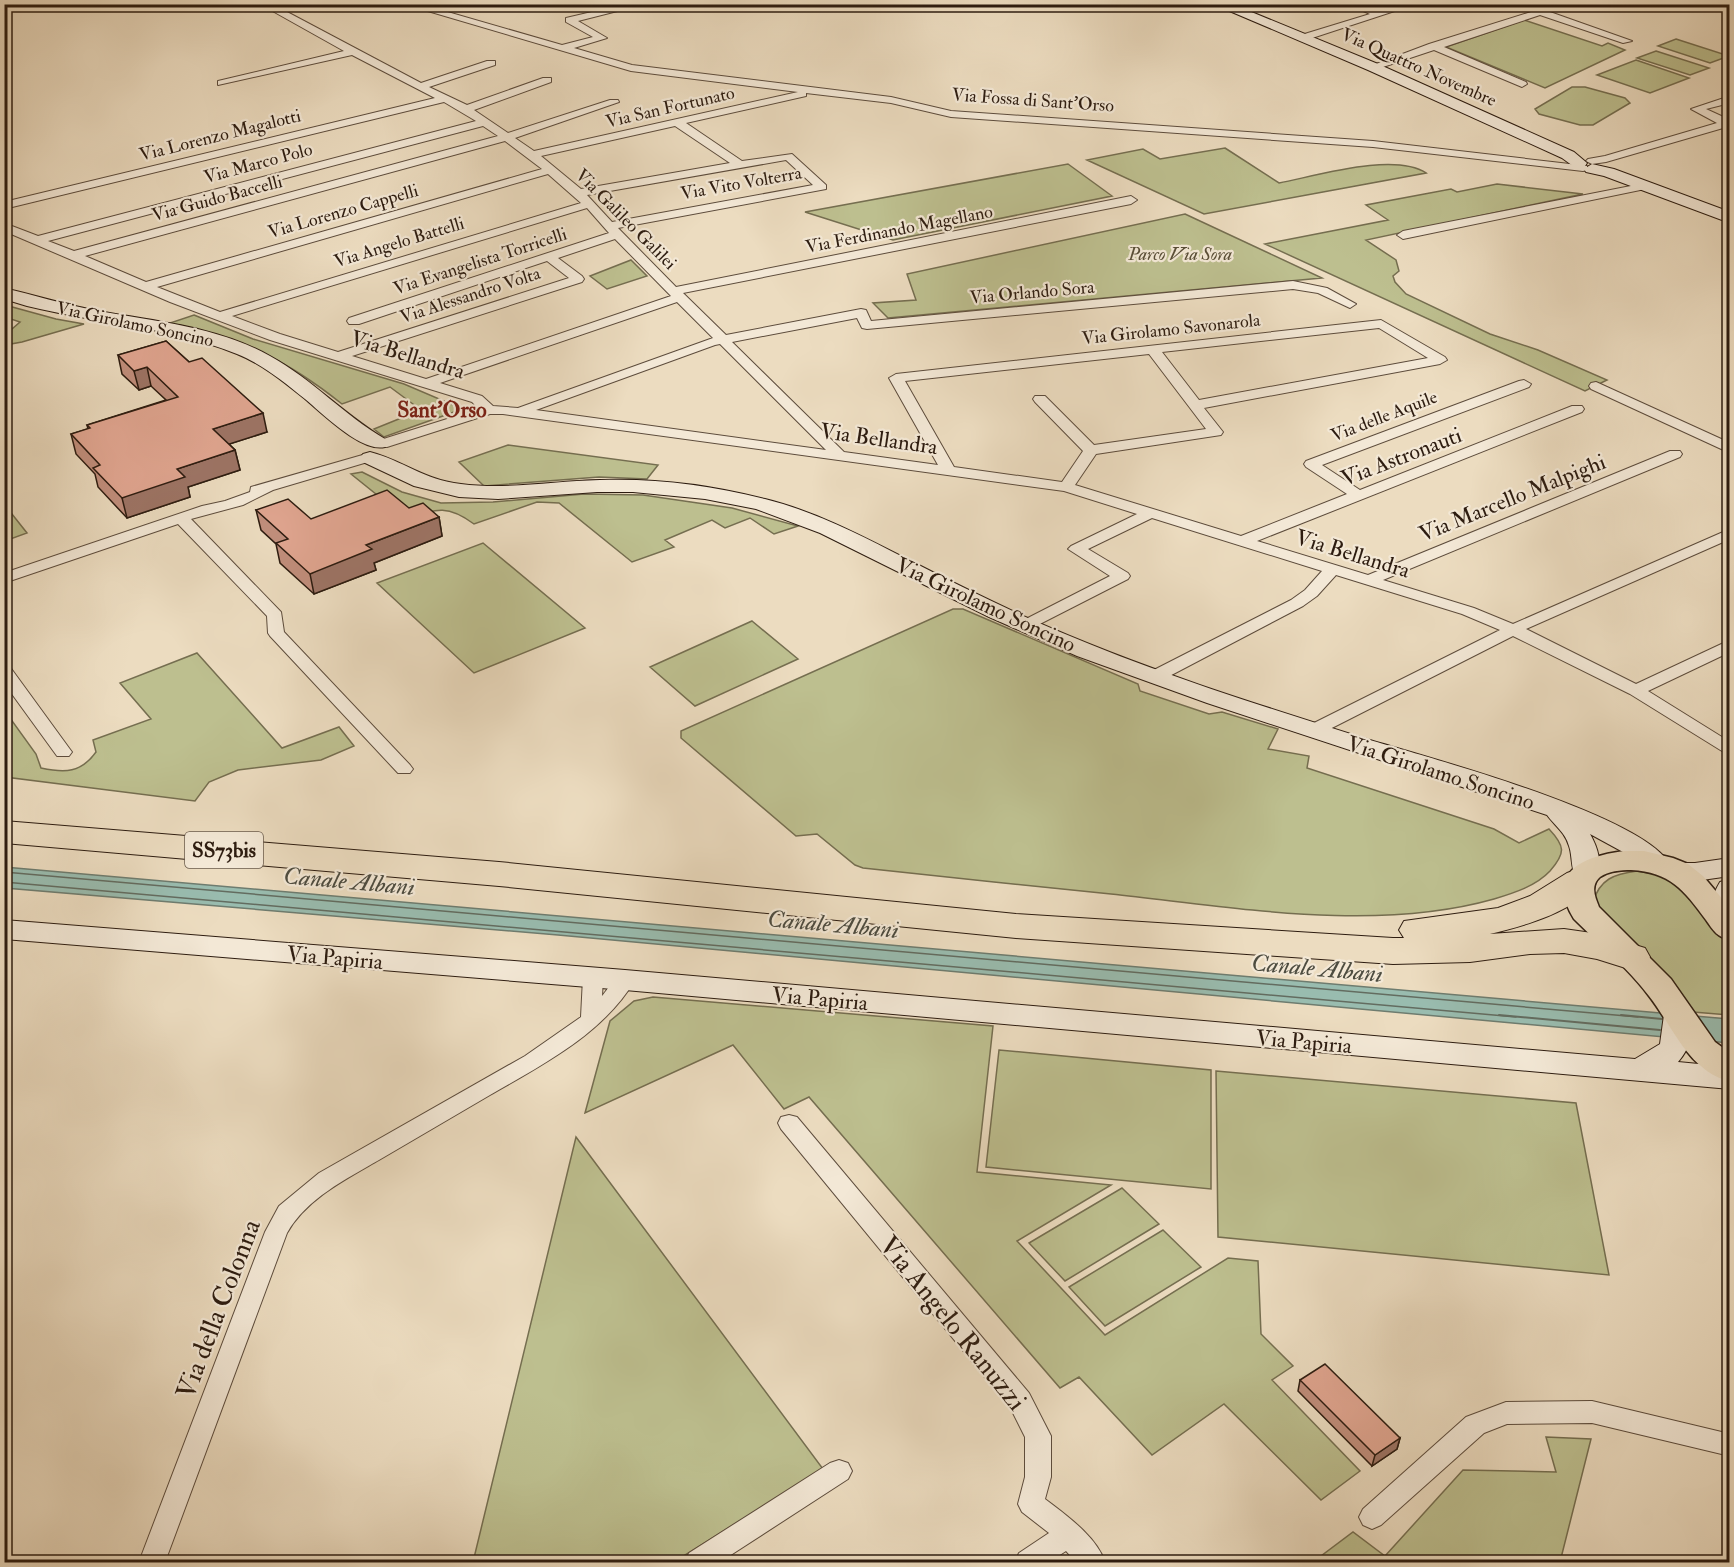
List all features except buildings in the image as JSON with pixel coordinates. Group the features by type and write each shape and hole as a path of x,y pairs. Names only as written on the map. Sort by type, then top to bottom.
{"highway":[{"name":"SS73bis","path":"4,811 449,860"},
{"name":"SS73bis","path":"4,831 449,860"},
{"path":"449,860 960,905 1333,931 1424,930 1485,923 1536,908 1559,897 1582,877"},
{"path":"449,860 938,919 1194,939 1393,951 1470,949 1530,942 1564,941 1599,947 1632,957"}],"main road":[{"name":"Via Quattro Novembre","path":"1219,4 1373,67 1588,164 1726,214"},
{"name":"Via Girolamo Soncino","path":"4,293 47,306 179,330 231,345 262,358 293,377 374,451 405,475 441,488 504,492 636,486 674,488 749,501 819,524 1026,625 1154,677 1556,810 1608,831 1666,866"},
{"path":"1556,810 1579,835 1586,855 1577,898 1585,912 1660,987 1703,1052 1730,1070"},
{"path":"1582,877 1600,864 1615,860 1636,859 1695,872 1730,867"},
{"path":"1666,866 1687,878 1700,891 1728,928"},
{"path":"1728,928 1726,900 1730,888"},
{"name":"Via Papiria","path":"4,929 625,980 1730,1078"},
{"name":"Via Papiria","path":"1635,1071 1664,1060 1677,1041 1679,1015"}],"street":[{"name":"Via Galileo Galilei","path":"264,4 465,109 532,155 579,193 676,294 839,455"},
{"name":"Via Fossa di Sant'Orso","path":"408,4 562,49 653,72 912,103 963,115 1038,118 1373,144 1588,164"},
{"path":"562,49 602,38 569,20 641,4"},
{"path":"1352,4 1380,14"},
{"path":"1302,38 1412,4"},
{"path":"1518,4 1627,41"},
{"path":"1373,67 1563,4"},
{"path":"1433,46 1522,84"},
{"path":"222,83 354,52"},
{"path":"419,87 490,63"},
{"path":"465,109 547,80"},
{"name":"Via San Fortunato","path":"532,155 816,91"},
{"name":"Via Lorenzo Magalotti","path":"4,206 445,99"},
{"path":"1588,164 1727,123 1696,109 1730,99"},
{"name":"Via Guido Baccelli","path":"75,255 508,137 614,102"},
{"name":"Via Marco Polo","path":"40,239 485,122"},
{"path":"678,123 739,165"},
{"name":"Via Vito Volterra","path":"613,230 822,187 788,156 739,165"},
{"path":"579,193 739,165"},
{"name":"Via Lorenzo Cappelli","path":"146,286 550,170"},
{"path":"1402,235 1646,186"},
{"name":"Via Ferdinando Magellano","path":"427,383 676,294 1131,200"},
{"name":"Via Angelo Battelli","path":"220,316 590,204"},
{"name":"Via Bellandra","path":"4,226 275,337 477,399 489,410 518,412 1066,487 1468,611 1514,629 1635,690 1730,752"},
{"name":"Via Evangelista Torricelli","path":"354,321 550,258 613,230"},
{"name":"Via Alessandro Volta","path":"340,356 578,279 550,258"},
{"name":"Via Orlando Sora","path":"723,340 861,313 867,325 1293,285 1312,286 1324,290 1350,304"},
{"name":"Via Girolamo Savonarola","path":"948,470 896,378 1381,324 1440,360 1196,405"},
{"path":"518,412 723,340"},
{"path":"1066,487 1091,450 1216,432 1153,350"},
{"name":"Via delle Aquile","path":"1358,495 1311,464 1524,384"},
{"path":"1596,386 1730,449"},
{"path":"1040,399 1091,450"},
{"name":"Via Astronauti","path":"1240,542 1577,409"},
{"path":"4,578 207,509 228,506 253,498 267,488 489,410"},
{"name":"Via Marcello Malpighi","path":"1367,581 1675,454"},
{"path":"1026,625 1122,576 1076,549 1151,513"},
{"path":"181,518 275,615 276,633 404,769"},
{"path":"1314,730 1514,629 1730,533"},
{"path":"1154,677 1297,603 1311,593 1332,570"},
{"path":"1635,690 1730,645"},
{"path":"4,671 63,752"},
{"path":"591,1020 593,978"},
{"name":"Via della Colonna","path":"152,1563 276,1232 287,1212 327,1179 532,1061 591,1020 613,997 625,980"},
{"name":"Via Angelo Ranuzzi","path":"789,1123 1020,1401 1038,1436 1038,1477 1031,1504 1068,1534 1092,1563"},
{"path":"1372,1517 1475,1425 1506,1413 1592,1412 1730,1445"},
{"path":"698,1563 839,1471"},
{"path":"1028,1563 1068,1534"}],"green space":[{"path":"1524,20 1602,46 1608,43 1625,50 1545,88 1446,47"},
{"path":"1676,39 1729,56 1710,63 1658,46"},
{"path":"1656,51 1709,68 1690,75 1637,58"},
{"path":"1636,60 1689,78 1650,93 1597,75"},
{"path":"1572,87 1585,87 1625,98 1630,103 1593,125 1580,125 1539,114 1535,109"},
{"path":"1225,148 1279,183 1333,171 1375,165 1412,167 1426,173 1204,214 1087,160 1143,149 1160,159"},
{"path":"1068,164 1112,196 893,240 805,212"},
{"path":"1497,184 1583,194 1366,240 1396,260 1399,271 1393,276 1395,282 1406,294 1490,334 1538,350 1607,380 1585,391 1265,244 1388,220 1366,205 1451,189 1457,192"},
{"name":"Parco Via Sora","path":"1185,214 1322,278 888,318 873,303 916,300 907,274"},
{"path":"631,260 647,276 607,289 590,276"},
{"path":"5,305 84,324 5,345 5,335 20,322 5,317"},
{"path":"194,315 253,339 404,384 458,407 454,412 384,437 374,429 421,410 390,387 342,404 302,375 261,352 218,335 170,323"},
{"path":"508,445 658,465 647,479 599,477 484,486 459,462"},
{"path":"362,472 402,492 441,503 493,502 584,494 643,495 732,508 798,526 774,534 750,518 725,528 712,520 665,540 674,547 632,562 559,503 537,502 474,524 456,513 441,510 407,519 351,474"},
{"path":"5,509 8,509 27,533 5,541"},
{"path":"483,543 585,628 474,673 377,583"},
{"path":"953,609 963,609 1138,684 1140,691 1209,714 1222,712 1278,729 1268,749 1309,756 1307,768 1494,829 1519,843 1549,829 1561,845 1559,859 1538,881 1494,899 1448,909 1353,916 1255,910 863,868 855,865 817,834 796,836 681,738 681,731"},
{"path":"752,621 798,659 695,706 650,667"},
{"path":"197,653 282,748 339,727 354,746 321,760 238,770 209,782 195,801 5,777 5,711 36,754 41,768 58,771 72,770 84,764 96,752 93,740 151,719 120,683"},
{"path":"1637,871 1674,880 1729,941 1729,1015 1693,1012 1593,902 1600,888 1609,879"},
{"path":"653,997 993,1026 977,1172 1111,1185 1017,1241 1105,1335 1228,1258 1258,1261 1261,1334 1293,1366 1272,1380 1360,1471 1321,1500 1224,1404 1152,1455 1079,1377 1060,1388 809,1097 784,1109 733,1045 585,1113 610,1021 634,1001"},
{"path":"999,1050 1211,1070 1211,1189 986,1167"},
{"path":"1216,1071 1576,1103 1609,1275 1218,1237"},
{"path":"576,1137 823,1469 674,1562 473,1562"},
{"path":"1122,1188 1159,1224 1065,1281 1029,1243"},
{"path":"1163,1230 1201,1267 1105,1326 1069,1287"},
{"path":"1546,1437 1591,1439 1560,1562 1313,1562 1353,1532 1385,1556 1463,1470 1556,1472"}],"water":[{"path":"4,867 1729,1019 1729,1043 558,935 5,888"}],"district":[{"name":"Sant'Orso","path":"442,409"}],"water label":[{"name":"Canale Albani","path":"349,881"},
{"name":"Canale Albani","path":"833,924"},
{"name":"Canale Albani","path":"1317,968"}]}
